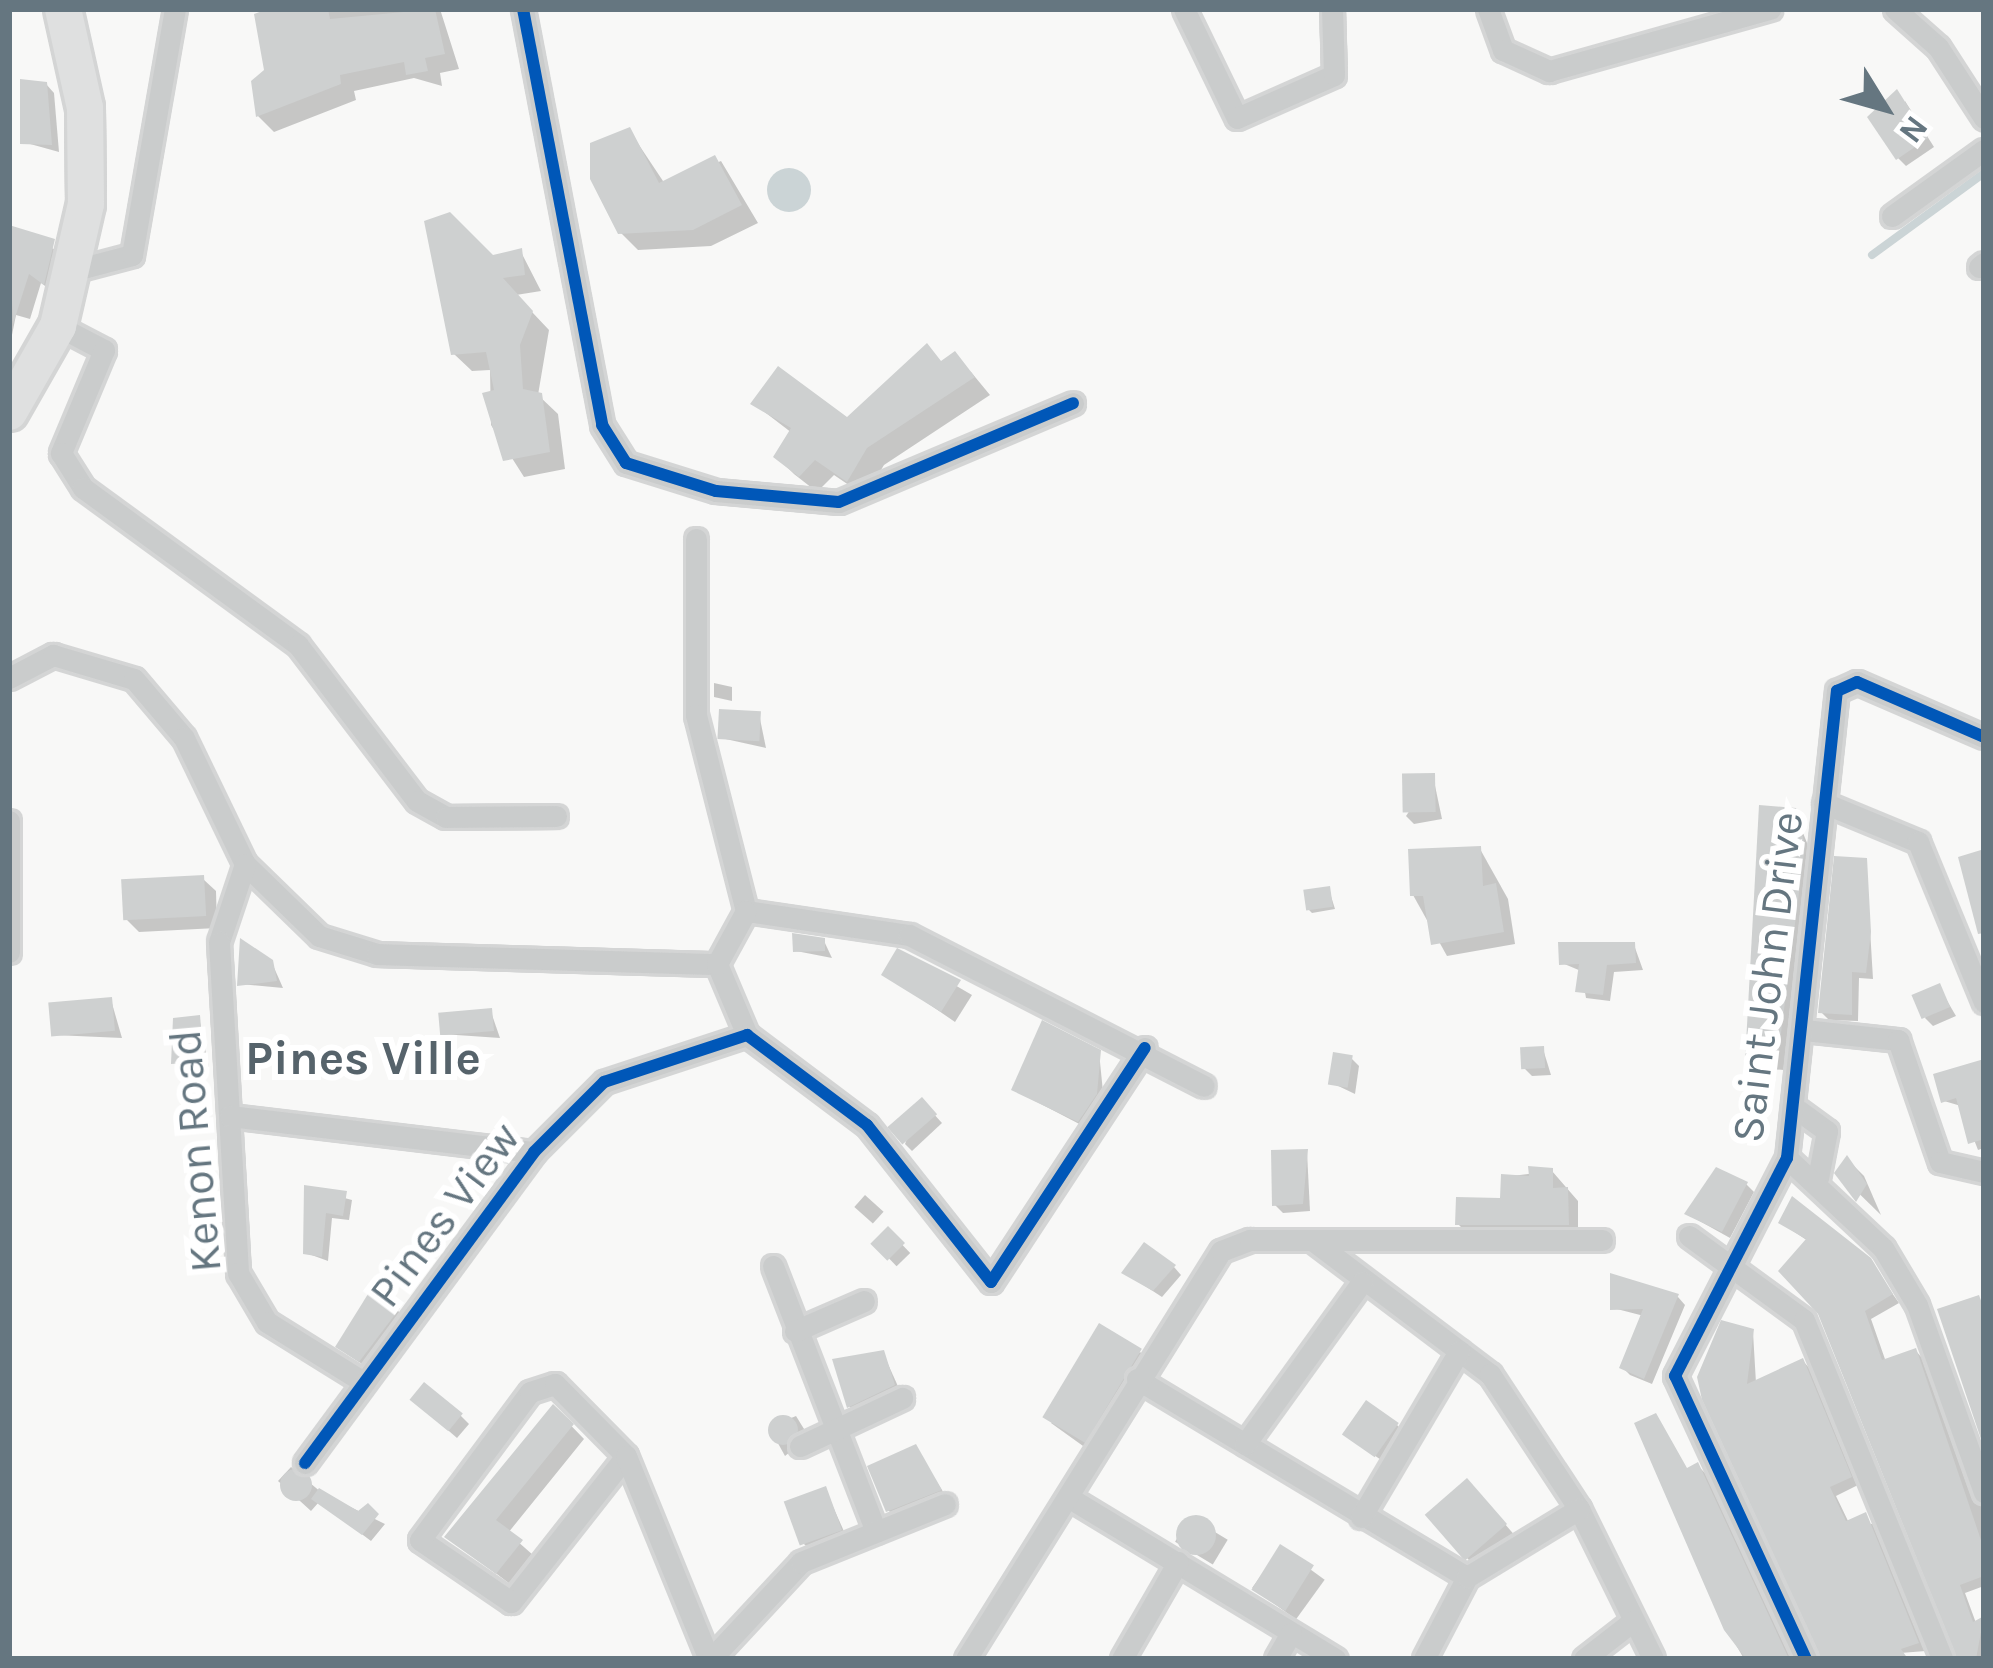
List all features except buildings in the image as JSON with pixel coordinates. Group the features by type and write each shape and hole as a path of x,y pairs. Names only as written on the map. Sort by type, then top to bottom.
{"main road":[{"path":"9,412 58,326 75,270 85,108 63,9"}],"street":[{"path":"75,270 132,255 175,9"},
{"path":"523,9 602,425 626,463 716,490 839,502 1072,403"},
{"path":"1184,9 1230,116 1326,81 1338,64 1332,9"},
{"path":"1488,9 1503,50 1549,71 1771,9"},
{"path":"1895,9 1938,46 1984,118"},
{"path":"1892,216 1984,150"},
{"path":"58,326 104,350 61,453 83,488 298,645 417,801 446,817 556,816"},
{"path":"696,538 696,715 746,911 717,964"},
{"path":"9,678 53,655 134,679 184,738 245,863 319,936 377,954 717,964"},
{"name":"Saint John Drive","path":"1806,1659 1676,1386 1787,1158 1798,1110 1824,802 1844,683 1931,706 1984,737"},
{"path":"1824,802 1918,842 1984,1002"},
{"path":"9,821 9,952"},
{"name":"Kenon Road","path":"245,863 219,942 238,1273 254,1308 360,1380"},
{"path":"746,911 909,935 1145,1048 1204,1086"},
{"path":"717,964 747,1035 867,1125 984,1278 1000,1277 1145,1048"},
{"path":"1804,1030 1898,1040 1940,1162 1984,1172"},
{"name":"Pines View","path":"305,1463 360,1380 534,1152 604,1082 747,1035"},
{"path":"1798,1110 1827,1132 1817,1178"},
{"path":"230,1116 534,1152"},
{"path":"1787,1158 1817,1178 1917,1305 1984,1492"},
{"path":"1689,1236 1734,1261 1804,1320 1942,1659"},
{"path":"966,1659 1137,1379 1222,1251 1250,1240 1602,1240"},
{"path":"1316,1243 1459,1351 1521,1414 1579,1509 1653,1659"},
{"path":"773,1266 876,1532"},
{"path":"1245,1444 1362,1282"},
{"path":"795,1331 863,1301"},
{"path":"1360,1517 1459,1351"},
{"path":"1137,1379 1360,1517 1467,1577"},
{"path":"626,1456 511,1603 420,1540 545,1381 626,1456 710,1659 801,1562 945,1504"},
{"path":"800,1445 902,1398"},
{"path":"1068,1497 1336,1659"},
{"path":"1424,1659 1467,1577 1579,1509"},
{"path":"1122,1659 1178,1562"},
{"path":"1584,1659 1633,1621"},
{"path":"1276,1659 1291,1633"}],"shaded area":[{"path":"789,168 805,174 811,190 805,206 789,212 773,206 767,190 773,174"}],"waterway":[{"path":"1872,255 1984,173"}],"cycle path":[{"path":"523,9 602,425 626,463 716,491 839,502 1073,403"},
{"path":"1806,1659 1675,1376 1787,1158 1837,691 1857,682 1984,737"},
{"path":"305,1463 534,1152 604,1082 747,1035 867,1125 991,1282 1145,1048"}],"district":[{"name":"Pines Ville","path":"363,1059"}]}
